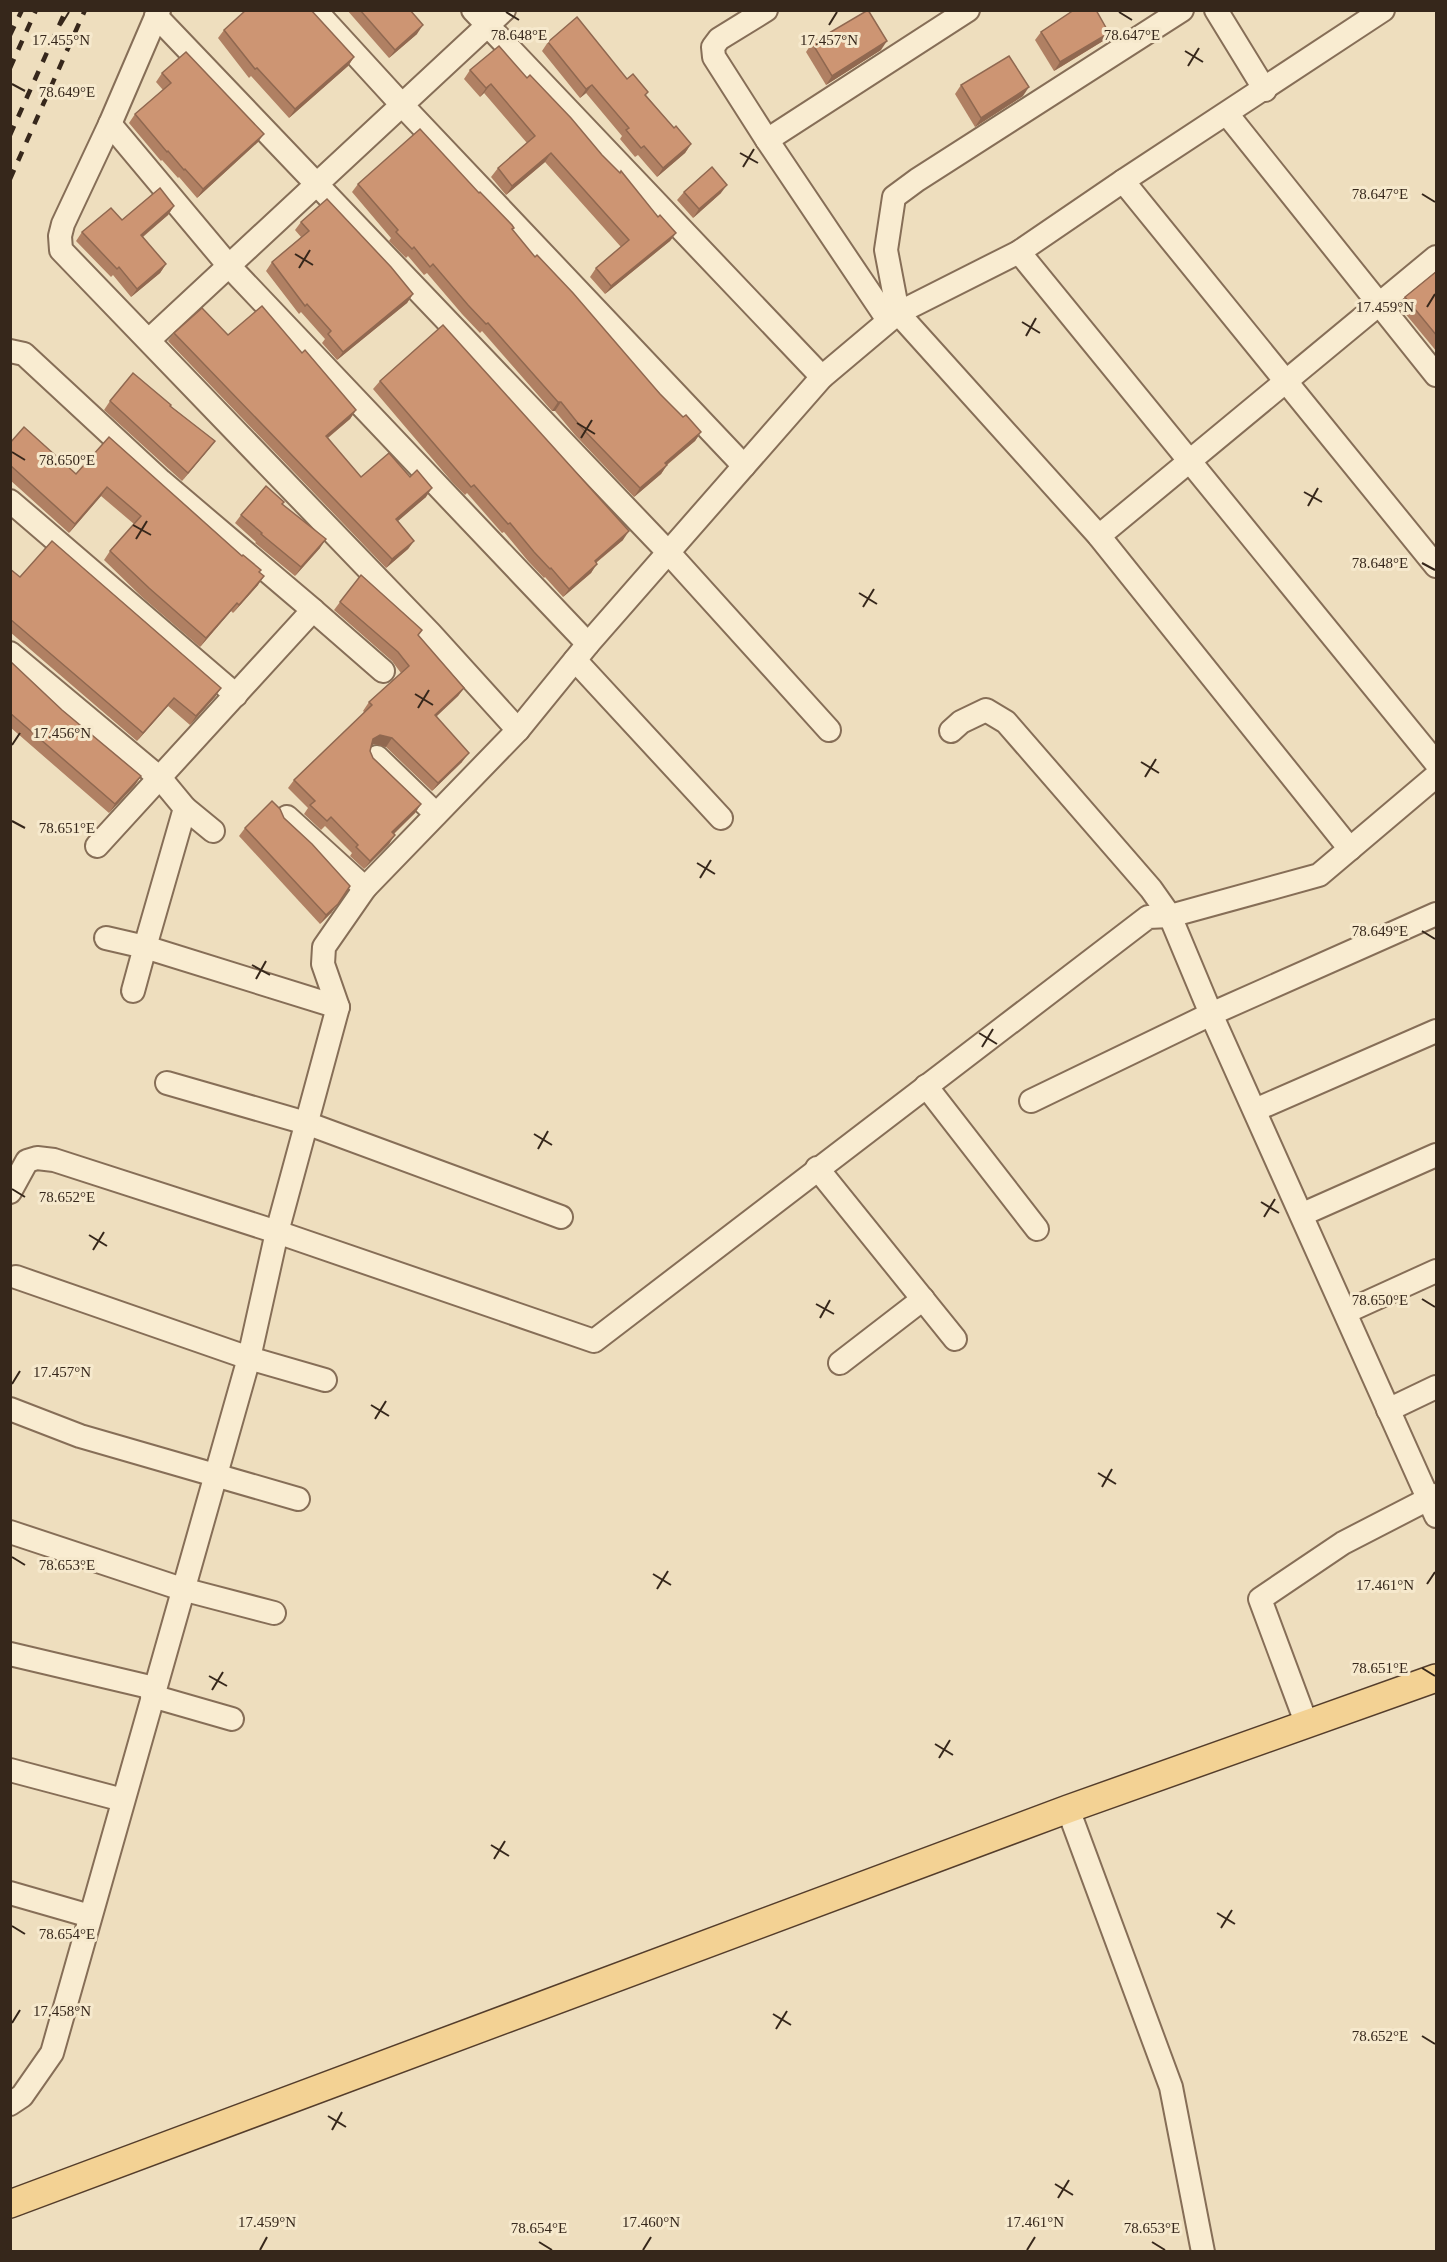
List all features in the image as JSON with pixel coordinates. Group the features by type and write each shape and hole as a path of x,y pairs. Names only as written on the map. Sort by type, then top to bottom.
{"main road":[{"path":"10,2204 1068,1809 1437,1678"}],"street":[{"path":"315,10 744,466"},
{"path":"149,340 402,105 480,18 504,10"},
{"path":"766,10 719,39 713,48 714,57 767,140 893,316 1099,536 1350,849"},
{"path":"767,140 968,10"},
{"path":"893,316 886,250 894,197 1182,10"},
{"path":"1216,10 1265,90"},
{"path":"518,730 430,633 61,250 60,236 63,224 110,124 158,13 668,552 829,730"},
{"path":"10,2104 22,2096 52,2053 249,1358 277,1232 338,1007 323,964 324,946 365,888 518,730 581,652 822,377 893,316 1018,252 1265,90 1371,14"},
{"path":"480,18 822,377"},
{"path":"1227,114 1437,375"},
{"path":"110,124 229,266 581,652 721,818"},
{"path":"1123,181 1437,566"},
{"path":"1018,252 1437,763"},
{"path":"1099,536 1380,304 1432,253"},
{"path":"10,351 24,354 161,481 383,671"},
{"path":"10,501 236,695"},
{"path":"98,846 313,610"},
{"path":"10,653 161,779 185,808 213,831"},
{"path":"951,731 986,710 1006,722 1151,888 1170,916 1211,1014 1256,1110 1388,1410 1434,1503 1343,1543 1260,1599 1307,1725"},
{"path":"376,757 436,814"},
{"path":"10,1192 27,1161 37,1158 54,1160 277,1232 594,1341 817,1168 1148,917 1170,916 1319,875 1437,776"},
{"path":"133,991 185,808"},
{"path":"287,817 365,888"},
{"path":"1031,1101 1211,1014 1437,914"},
{"path":"106,938 145,947 338,1007"},
{"path":"1256,1110 1437,1031"},
{"path":"167,1083 306,1123 561,1217"},
{"path":"926,1086 1036,1229"},
{"path":"1302,1214 1437,1155"},
{"path":"817,1168 955,1339"},
{"path":"1346,1312 1437,1271"},
{"path":"16,1276 249,1358 325,1380"},
{"path":"840,1363 923,1299"},
{"path":"1388,1410 1437,1387"},
{"path":"10,1409 80,1436 298,1499"},
{"path":"10,1532 182,1589 274,1613"},
{"path":"10,1654 153,1692 232,1719"},
{"path":"10,1770 123,1800"},
{"path":"1068,1809 1171,2087 1203,2252"},
{"path":"10,1893 90,1917"}],"building":[{"path":"246,10 311,10 354,57 295,109 257,68 255,69 224,30"},
{"path":"360,10 410,10 423,25 395,50"},
{"path":"868,10 887,41 832,76 812,43"},
{"path":"1074,10 1096,10 1109,33 1060,62 1041,32"},
{"path":"577,17 627,79 633,74 648,92 645,95 691,144 663,168 644,146 641,148 626,130 629,128 592,85 586,89 548,42"},
{"path":"499,46 527,78 530,75 571,118 602,155 620,173 621,171 658,217 660,215 676,233 611,286 596,268 629,240 551,153 512,186 498,168 535,136 491,84 486,88 470,70"},
{"path":"186,52 264,134 203,189 167,152 135,114 171,83 162,73"},
{"path":"1009,56 1029,87 981,118 961,85"},
{"path":"420,129 512,225 514,228 512,229 535,257 537,255 573,293 660,394 683,417 686,415 701,432 640,488 581,427 488,323 486,324 468,305 433,264 430,267 414,247 412,249 396,232 398,230 358,184"},
{"path":"712,167 727,185 699,209 684,192"},
{"path":"160,188 174,206 141,235 166,264 137,289 119,267 117,269 82,232 111,208 122,220"},
{"path":"327,199 391,267 413,294 343,352 328,334 331,331 307,304 305,306 272,262 309,231 301,222"},
{"path":"1437,271 1437,336 1405,297"},
{"path":"262,306 302,353 305,350 356,410 326,436 361,477 389,453 410,477 417,470 432,488 396,519 414,541 392,559 174,333 202,308 228,335"},
{"path":"443,325 629,531 595,561 597,564 569,589 474,485 471,487 380,381"},
{"path":"133,373 215,441 188,473 110,401"},
{"path":"24,427 76,474 109,437 242,556 261,570 259,572 264,576 206,638 110,551 141,516 107,487 75,524 10,465 10,443"},
{"path":"266,486 284,502 282,504 326,539 301,567 241,515"},
{"path":"52,541 221,688 196,716 174,698 143,733 10,619 10,569 20,577"},
{"path":"361,575 422,630 418,635 464,688 435,715 469,753 438,783 392,738 380,735 373,739 370,751 373,758 421,804 392,832 395,835 370,861 331,817 327,821 310,805 315,801 294,780 372,705 369,702 409,666 398,652 340,602"},
{"path":"10,661 62,710 141,776 115,804 10,713"},
{"path":"272,801 280,809 284,818 312,844 350,886 338,904 326,915 245,828"}],"railway":[{"path":"10,35 22,10"},
{"path":"10,68 36,10"},
{"path":"10,135 66,10"},
{"path":"10,179 85,10"}]}
